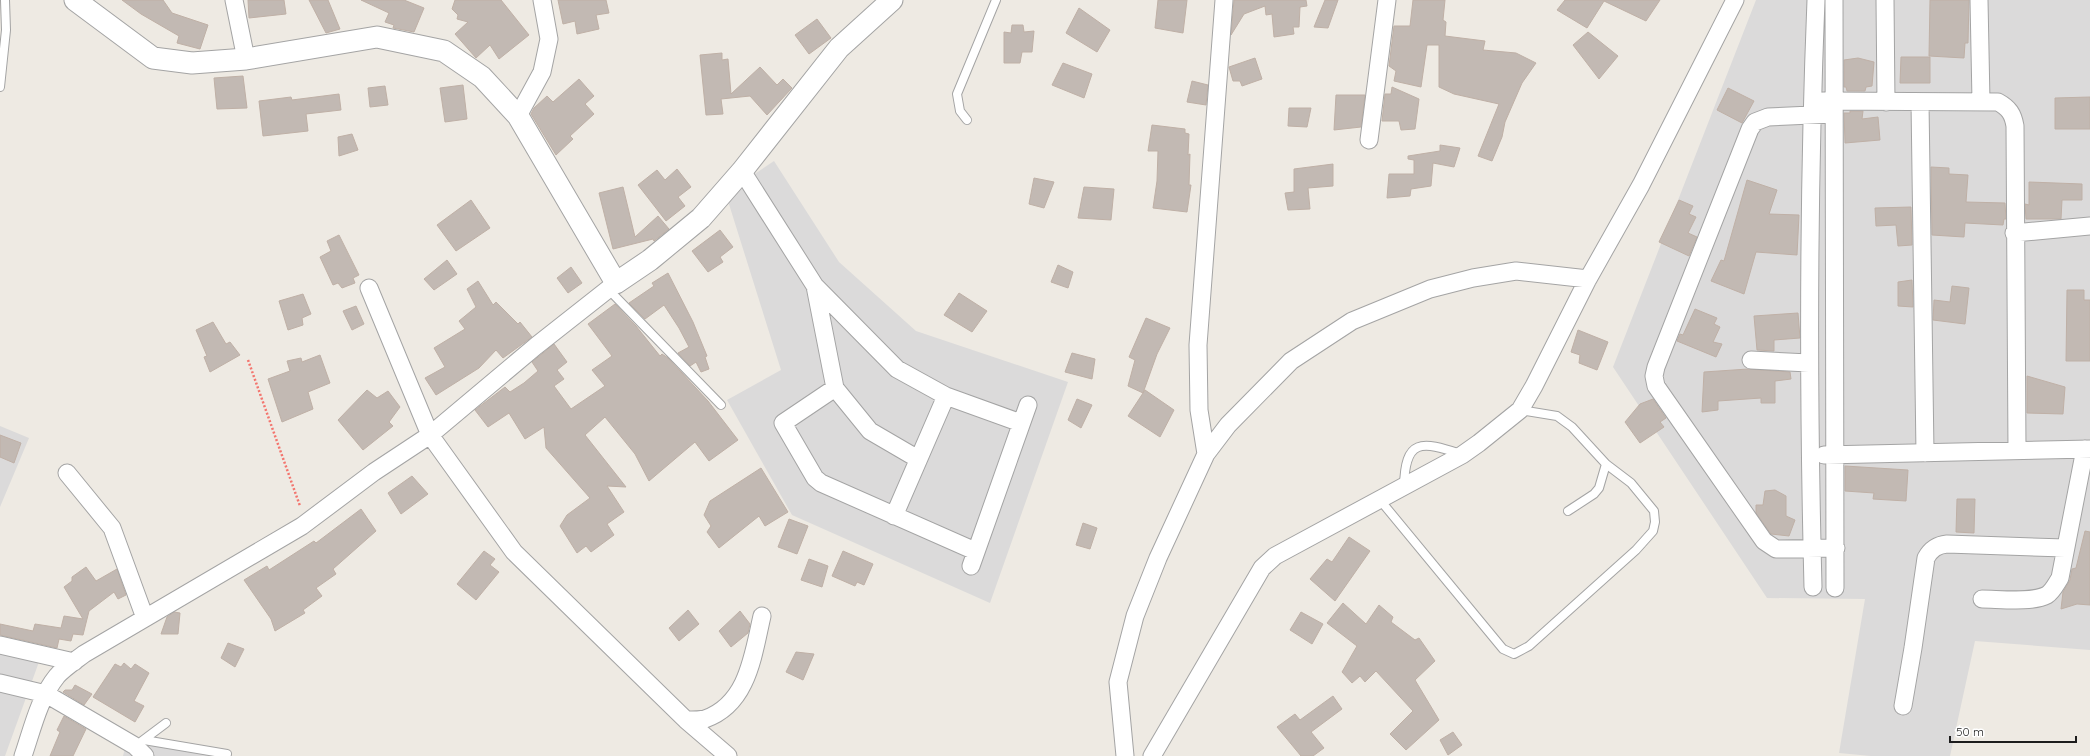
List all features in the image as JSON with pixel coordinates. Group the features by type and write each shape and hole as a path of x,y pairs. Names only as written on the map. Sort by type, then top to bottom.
{"street":[{"path":"76,0 153,58 192,63 246,59 377,37 444,52 482,77 518,116 612,286"},
{"path":"234,0 246,59"},
{"path":"518,116 542,72 549,39 542,0"},
{"path":"23,756 46,694 57,676 84,654 306,523 374,472 430,435 536,346 612,286 650,260 702,218 742,171 839,48 892,0"},
{"path":"1206,454 1199,410 1198,345 1224,0"},
{"path":"1369,140 1387,0"},
{"path":"1152,756 1262,568 1275,556 1462,455 1520,410 1534,386 1588,279 1640,185 1735,0"},
{"path":"1813,587 1808,363 1812,108 1816,0"},
{"path":"1834,0 1835,588"},
{"path":"1885,0 1886,102"},
{"path":"1979,0 1981,101"},
{"path":"1836,548 1776,549 1764,541 1656,386 1654,376 1659,359 1750,129 1755,122 1768,117 1812,108 1834,108 1886,102 1981,101 1998,102 2006,107 2013,116 2015,126 2014,232 2017,450"},
{"path":"1920,102 1925,453"},
{"path":"742,171 815,286 897,369 946,396 1021,423"},
{"path":"2014,232 2090,226"},
{"path":"1125,756 1118,682 1135,616 1158,558 1206,454 1228,425 1291,361 1352,321 1430,289 1474,278 1516,271 1588,279"},
{"path":"815,286 835,388 870,431 918,459"},
{"path":"368,288 430,435 514,552 686,720 728,756"},
{"path":"1751,360 1808,363"},
{"path":"835,388 782,423 783,427 815,478 821,483 894,516 973,558 1028,405"},
{"path":"894,516 946,396"},
{"path":"1810,456 2088,449 2065,548 2060,578 2054,588 2047,595 2036,599 1982,599"},
{"path":"67,473 112,528 145,618"},
{"path":"1903,706 1926,558 1929,552 1934,548 1947,544 2065,548"},
{"path":"686,720 704,719 729,705 739,693 750,665 762,616"},
{"path":"0,645 74,662"},
{"path":"0,683 46,694 141,747"}],"lane":[{"path":"0,87 6,30 5,0"},
{"path":"967,120 960,111 957,94 996,0"},
{"path":"612,286 721,405"},
{"path":"1380,500 1503,649 1514,654 1529,646 1653,531 1655,522 1654,511 1631,483 1606,464 1572,427 1557,416 1520,410"},
{"path":"1404,487 1406,460 1410,452 1416,448 1428,445 1462,455"},
{"path":"1568,511 1594,494 1599,488 1606,464"},
{"path":"141,747 166,723"},
{"path":"141,747 227,754"}],"path":[{"path":"248,360 306,523"}],"shaded area":[{"path":"1756,0 2090,0 2090,650 1975,641 1950,756 1871,756 1839,753 1865,599 1767,598 1613,367"},
{"path":"774,161 839,262 916,331 1068,382 990,603 792,515 727,400 781,370 728,201 747,179"},
{"path":"0,426 29,438 0,507"},
{"path":"0,649 40,659 5,756 0,756"},
{"path":"151,743 206,752 211,756 123,756 125,748"}],"building":[{"path":"122,0 163,0 172,13 208,25 200,49 177,43 179,36 141,14"},
{"path":"248,0 284,0 286,14 249,18"},
{"path":"309,0 328,0 340,29 326,33"},
{"path":"361,0 404,0 424,8 414,32 393,28 394,25 385,22 389,13"},
{"path":"455,0 501,0 529,35 499,59 490,45 476,58 455,34 468,22 457,19 458,15 452,9"},
{"path":"558,0 606,0 609,13 596,15 599,29 577,34 575,21 563,24"},
{"path":"1158,0 1187,0 1183,33 1155,28"},
{"path":"1234,0 1306,0 1307,6 1300,7 1299,27 1293,27 1294,34 1274,37 1272,14 1266,15 1265,6 1244,14 1231,35"},
{"path":"1325,0 1338,0 1328,28 1314,27"},
{"path":"1413,0 1445,0 1443,20 1446,22 1445,36 1485,41 1483,50 1516,53 1536,63 1522,83 1505,122 1502,137 1492,161 1478,156 1499,104 1454,94 1439,87 1439,45 1427,45 1421,87 1394,81 1396,71 1389,66 1394,26 1410,26"},
{"path":"1565,0 1660,0 1646,21 1604,1 1587,28 1557,10"},
{"path":"1930,0 1969,0 1968,43 1965,43 1964,58 1929,56"},
{"path":"1079,8 1110,30 1097,52 1066,33"},
{"path":"817,19 831,38 809,54 795,35"},
{"path":"1012,25 1023,25 1024,32 1034,31 1032,52 1022,52 1020,63 1004,63 1004,32 1011,33"},
{"path":"1588,32 1618,56 1599,79 1573,45"},
{"path":"722,53 722,60 728,59 731,94 760,67 777,85 783,79 792,88 767,115 750,96 721,99 723,114 706,115 700,55"},
{"path":"1901,57 1930,57 1930,83 1900,83"},
{"path":"1255,58 1262,79 1242,86 1240,81 1233,81 1229,67"},
{"path":"1858,58 1874,62 1872,86 1866,87 1865,91 1847,91 1846,87 1844,87 1844,60"},
{"path":"1063,63 1092,74 1084,98 1052,85"},
{"path":"243,76 247,108 217,109 214,78"},
{"path":"579,79 594,96 585,104 594,114 570,136 573,139 556,155 531,114 534,108 547,96 553,102"},
{"path":"1192,81 1208,85 1206,105 1187,102"},
{"path":"463,85 467,119 445,122 440,88"},
{"path":"385,86 388,105 370,107 368,88"},
{"path":"1392,87 1419,99 1415,129 1401,130 1399,121 1382,121 1385,94 1391,94"},
{"path":"1728,88 1754,101 1742,123 1717,110"},
{"path":"339,94 341,110 306,114 308,131 263,136 259,101 291,97 292,100"},
{"path":"1336,95 1365,95 1361,127 1334,130"},
{"path":"2090,97 2090,129 2055,129 2055,98"},
{"path":"1289,108 1311,108 1307,127 1288,126"},
{"path":"1850,111 1863,111 1862,119 1878,117 1880,140 1845,143 1844,113 1850,113"},
{"path":"1152,125 1185,129 1185,133 1189,134 1189,185 1191,185 1187,212 1153,208 1157,181 1158,151 1148,151"},
{"path":"352,134 358,150 339,156 338,137"},
{"path":"1440,145 1460,148 1454,167 1433,163 1431,186 1411,189 1410,196 1387,198 1389,174 1414,174 1414,160 1408,159 1408,156 1440,151"},
{"path":"1333,164 1333,186 1308,188 1310,209 1288,210 1285,193 1294,192 1294,169"},
{"path":"1931,167 1949,168 1949,174 1968,175 1966,202 2005,203 2006,219 2004,219 2003,225 1965,223 1964,237 1932,235"},
{"path":"677,169 691,187 678,197 685,206 666,221 638,185 657,170 665,180"},
{"path":"1034,178 1054,182 1044,208 1029,204"},
{"path":"1747,180 1777,190 1769,214 1799,215 1797,255 1756,252 1744,294 1711,281 1721,260 1724,261"},
{"path":"2029,182 2082,184 2082,200 2062,200 2061,219 2026,219 2025,204 2029,205"},
{"path":"623,187 635,237 658,216 669,229 654,241 653,239 613,249 599,193"},
{"path":"1084,187 1114,189 1111,220 1078,218"},
{"path":"471,200 490,228 456,251 437,225"},
{"path":"1679,200 1693,206 1689,214 1696,217 1688,233 1697,237 1689,256 1659,242"},
{"path":"1911,207 1912,245 1898,246 1896,225 1876,226 1875,208"},
{"path":"720,230 733,247 720,257 723,262 708,272 692,251"},
{"path":"339,235 359,275 353,278 355,283 342,288 338,283 333,285 320,257 331,251 327,241"},
{"path":"447,260 457,274 434,290 424,279"},
{"path":"1058,265 1073,272 1068,288 1051,282"},
{"path":"571,267 582,283 568,293 557,278"},
{"path":"668,273 693,322 707,356 705,357 709,369 701,372 696,362 690,366 678,353 689,347 664,305 645,319 629,303 654,286 652,283"},
{"path":"1912,280 1913,307 1898,306 1898,282"},
{"path":"478,281 493,305 496,302 518,324 520,322 532,337 503,358 496,350 479,368 436,395 425,378 445,367 434,348 465,329 459,321 476,307 467,289"},
{"path":"1952,286 1969,288 1965,324 1933,320 1934,300 1950,302"},
{"path":"2067,290 2084,290 2084,300 2090,300 2090,361 2066,361"},
{"path":"959,293 987,311 972,332 944,315"},
{"path":"303,294 311,314 302,318 303,325 288,330 279,301"},
{"path":"615,304 636,326 660,356 662,354 668,358 708,401 738,440 709,461 695,442 649,481 635,454 605,417 585,435 626,487 607,486 624,512 607,524 614,535 591,552 586,546 577,553 560,526 567,515 590,498 546,448 544,427 525,439 509,413 488,427 475,410 505,387 510,392 524,383 538,371 532,362 554,344 567,362 557,370 564,379 554,386 571,409 605,386 592,370 612,356 588,324"},
{"path":"356,306 364,324 352,330 343,311"},
{"path":"1695,309 1717,318 1714,324 1720,327 1713,342 1722,344 1716,357 1677,341 1680,334 1683,335"},
{"path":"1798,313 1800,338 1774,340 1774,351 1757,350 1754,316"},
{"path":"1146,318 1170,328 1157,354 1143,393 1128,386 1135,360 1129,357"},
{"path":"213,322 226,344 230,342 240,355 210,372 204,357 207,356 196,330"},
{"path":"1578,330 1608,342 1597,370 1579,363 1580,355 1571,352"},
{"path":"1072,353 1095,359 1092,379 1065,372"},
{"path":"320,355 330,383 308,392 313,409 282,422 268,379 290,371 287,361 301,358 302,362"},
{"path":"1748,369 1790,372 1791,379 1775,381 1775,403 1761,403 1761,398 1718,401 1718,410 1702,412 1704,372"},
{"path":"2027,376 2065,387 2063,414 2027,413"},
{"path":"367,390 377,398 388,391 400,407 389,422 393,426 363,450 338,420"},
{"path":"1145,390 1174,410 1160,437 1128,416"},
{"path":"1077,399 1092,405 1081,428 1068,420"},
{"path":"1653,399 1666,418 1660,422 1664,427 1640,443 1625,422 1640,404"},
{"path":"0,435 21,443 14,463 0,457"},
{"path":"1845,466 1908,470 1906,501 1873,499 1874,493 1845,491"},
{"path":"761,468 788,512 765,526 759,516 719,548 707,532 711,526 704,515 710,501"},
{"path":"412,476 428,494 401,514 388,493"},
{"path":"1775,490 1786,496 1786,516 1795,520 1789,536 1771,534 1756,513 1756,505 1763,505 1765,491"},
{"path":"1957,499 1975,499 1974,533 1956,532"},
{"path":"361,509 376,531 333,569 336,574 316,588 322,596 303,610 305,613 275,631 271,619 244,580 267,566 269,570 314,541 316,543"},
{"path":"789,519 808,526 797,554 778,547"},
{"path":"1083,523 1097,528 1090,549 1076,545"},
{"path":"2085,531 2090,532 2090,605 2077,604 2061,609 2063,592 2070,580 2072,569 2076,568"},
{"path":"1349,537 1370,551 1335,601 1310,579 1327,559 1332,562"},
{"path":"484,551 495,559 490,565 499,572 476,600 457,584"},
{"path":"843,551 873,564 864,585 857,582 855,586 832,576"},
{"path":"809,559 828,566 822,587 801,580"},
{"path":"86,567 96,581 117,569 126,595 118,599 114,592 89,611 83,635 73,634 71,641 59,639 57,648 0,635 0,624 33,631 35,624 61,628 64,616 83,619 64,587 72,581 72,577"},
{"path":"1343,603 1366,624 1379,605 1393,617 1391,622 1415,640 1419,638 1435,661 1415,680 1439,720 1406,750 1390,734 1413,711 1376,671 1365,682 1360,676 1352,683 1342,672 1357,646 1327,623"},
{"path":"688,610 699,624 679,641 669,628"},
{"path":"740,611 750,624 748,633 731,647 719,631"},
{"path":"174,612 180,613 178,634 161,634 167,617"},
{"path":"1301,612 1323,624 1312,644 1290,630"},
{"path":"228,643 244,649 235,667 221,658"},
{"path":"796,652 814,654 803,680 786,672"},
{"path":"124,663 131,669 135,664 149,673 134,701 144,706 135,722 93,697 115,664 121,667"},
{"path":"75,685 92,694 84,705 63,692 65,690 72,690"},
{"path":"1333,696 1342,709 1311,732 1324,748 1313,756 1301,756 1277,727 1295,714 1300,720"},
{"path":"64,716 86,729 73,756 50,756 60,732 57,730"},
{"path":"1453,732 1462,745 1448,755 1440,740"}]}
